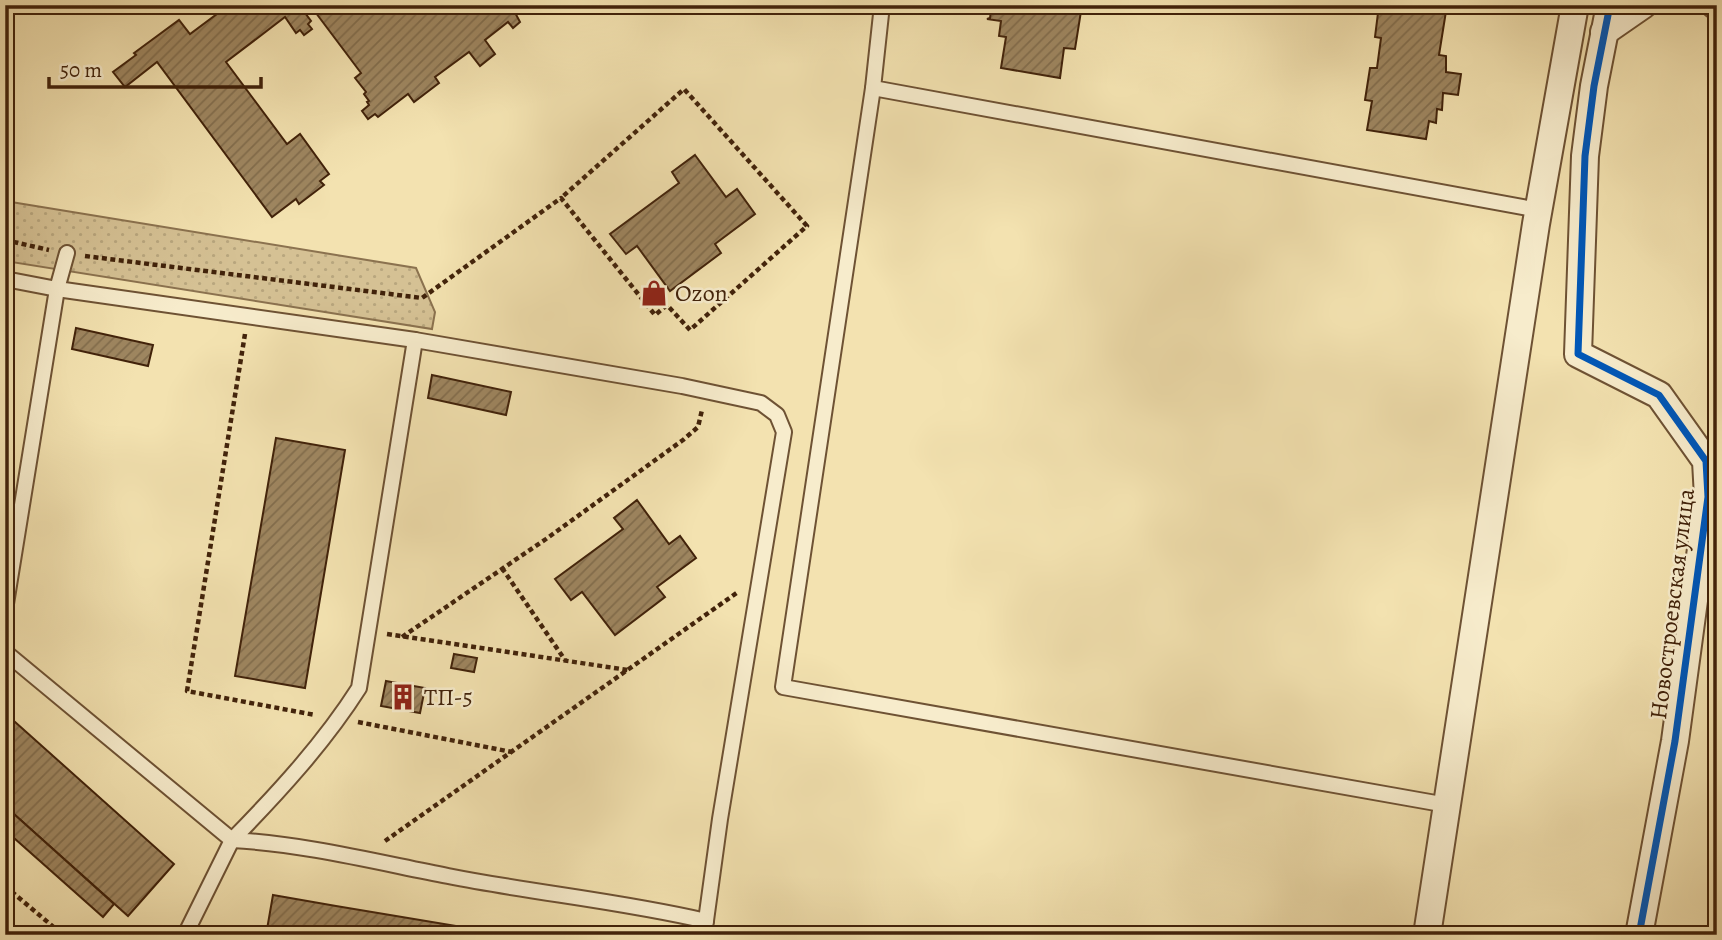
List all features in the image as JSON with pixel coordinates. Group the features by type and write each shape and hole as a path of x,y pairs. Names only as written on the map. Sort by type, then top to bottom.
{"street":[{"path":"1427,935 1539,210 1575,5"},
{"name":"Новостроевская улица","path":"1611,5 1604,32 1585,156 1578,354 1659,395 1711,466 1675,741 1639,935"},
{"path":"1604,32 1643,5"}],"lane":[{"path":"882,5 873,88 783,687 1447,804"},
{"path":"873,88 1539,210"},
{"path":"5,610 57,289 67,253"},
{"path":"5,279 57,289 415,340 705,391 761,403 777,415 784,432 705,928 660,910 448,876 275,842 232,840 5,652"},
{"path":"185,935 232,840 340,719 359,688 370,630 393,463 415,340"}],"path":[{"path":"5,240 67,253 422,298 561,198 684,89 807,226 690,330 667,304 655,315 561,198"},
{"path":"247,316 187,691 512,752"},
{"path":"402,637 683,440 698,427 705,391"},
{"path":"502,568 565,661"},
{"path":"361,858 759,577"},
{"path":"370,630 629,670"},
{"path":"5,886 63,935"}],"shaded area":[{"path":"5,201 416,268 435,312 432,329 5,261"}],"building":[{"path":"229,5 299,5 311,21 308,24 312,29 304,35 300,30 296,33 285,17 226,62 287,144 300,134 329,174 320,181 324,185 299,204 296,199 272,217 157,62 125,87 113,72 179,20 190,34"},
{"path":"310,5 511,5 520,22 513,28 508,22 485,40 495,54 480,66 469,52 435,77 439,83 414,102 408,94 378,117 375,114 368,119 362,111 369,105 369,101 364,94 366,92 355,78 361,73"},
{"path":"992,5 1082,5 1075,49 1064,48 1060,78 1001,68 1006,37 999,36 1001,21 987,19 990,18"},
{"path":"1379,5 1447,5 1439,55 1446,56 1446,72 1461,74 1458,95 1443,93 1442,110 1437,109 1436,123 1429,121 1426,139 1367,130 1372,101 1365,100 1370,68 1377,68 1381,38 1375,37"},
{"path":"695,155 726,197 737,189 755,214 715,244 721,253 670,291 637,246 626,254 610,234 679,183 672,172"},
{"path":"76,328 153,345 148,366 72,349"},
{"path":"432,375 511,392 506,415 428,398"},
{"path":"276,438 345,450 305,688 235,676"},
{"path":"637,500 669,544 680,536 696,558 657,587 665,597 615,635 582,592 571,600 555,579 623,529 614,518"},
{"path":"454,654 477,658 474,672 451,668"},
{"name":"ТП-5","path":"386,681 425,688 420,713 381,706"},
{"path":"5,713 174,864 128,916 5,806"},
{"path":"5,806 114,904 103,917 5,830"},
{"path":"273,895 336,906 510,935 266,935"}],"cycle path":[{"path":"1610,5 1594,86 1585,156 1578,354 1659,395 1706,461 1708,497 1675,741 1639,935"}],"place":[{"name":"Ozon","path":"654,293"},
{"name":"ТП-5","path":"403,697"}]}
